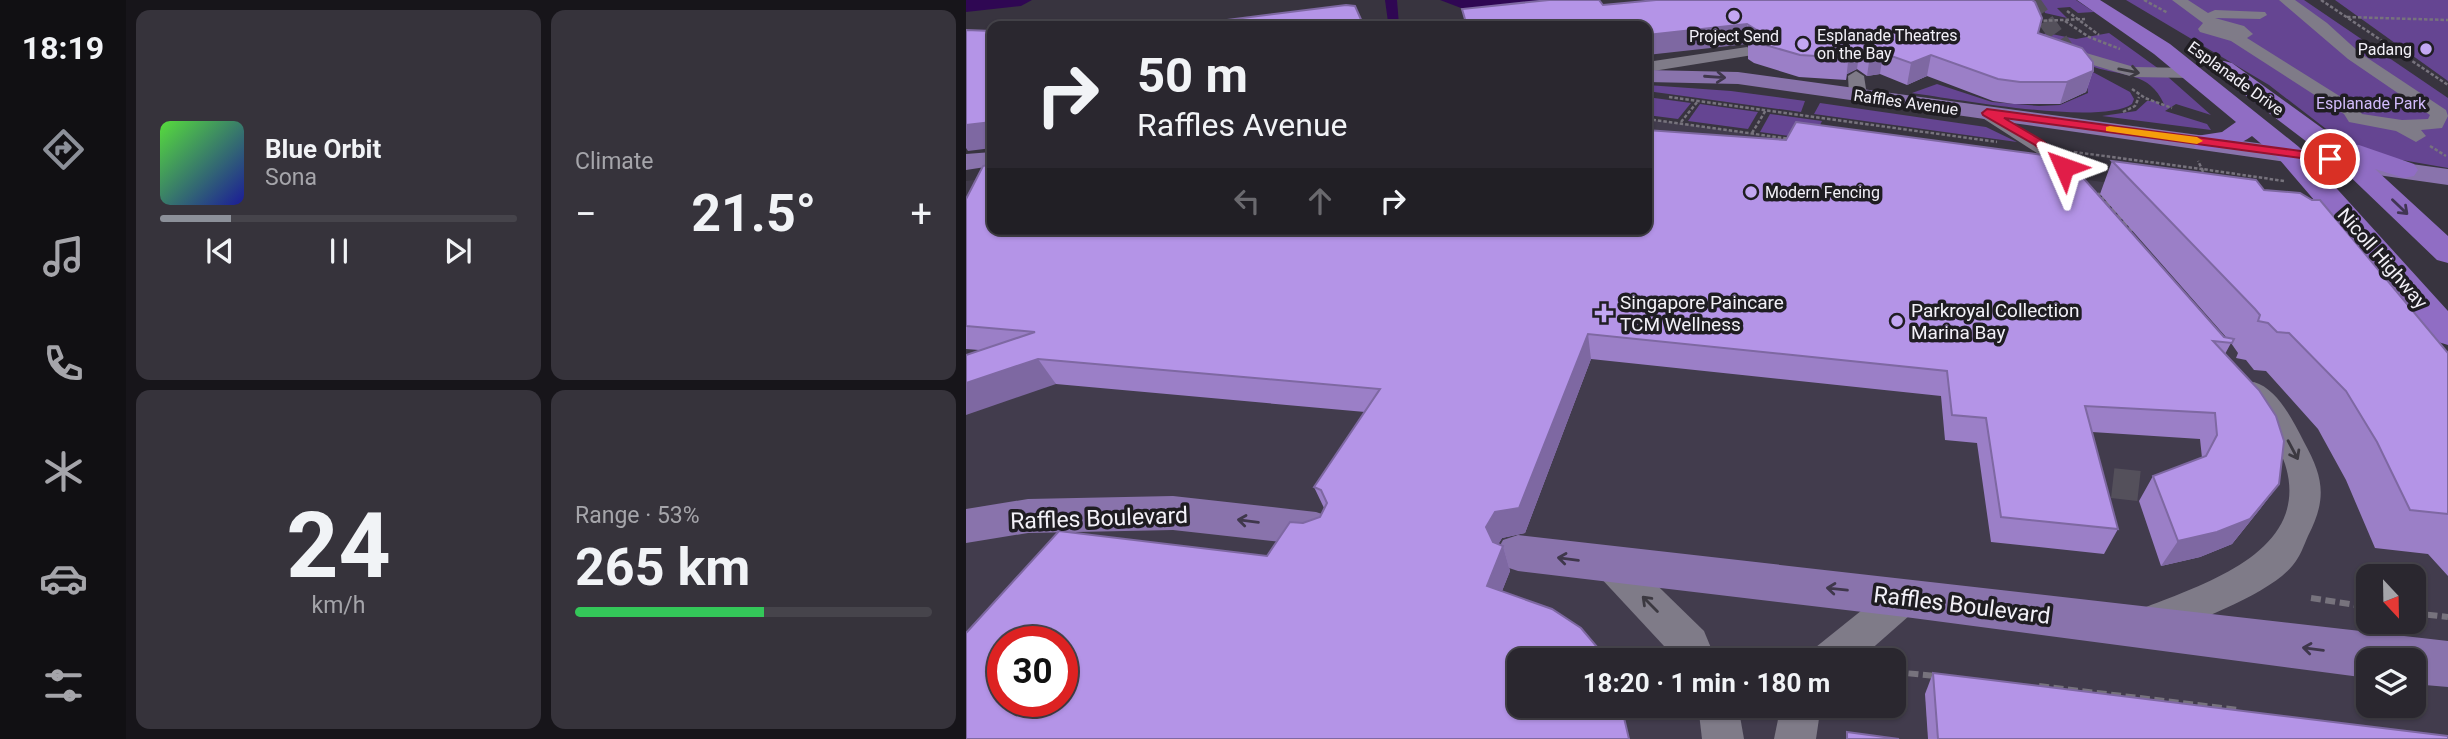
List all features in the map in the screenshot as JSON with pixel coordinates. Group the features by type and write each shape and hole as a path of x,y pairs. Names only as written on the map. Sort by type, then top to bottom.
{"highway":[{"name":"Esplanade Drive","path":"2087,0 2135,31 2194,56 2250,121 2289,153"},
{"name":"Esplanade Drive","path":"2119,0 2194,56 2296,121 2350,161"},
{"path":"2206,150 2244,132 2250,121"},
{"path":"2296,121 2356,155 2404,170"},
{"name":"Nicoll Highway","path":"2289,153 2448,333"},
{"path":"2350,161 2448,253"}],"main road":[{"name":"Raffles Avenue","path":"1652,68 1738,78 1857,86 1987,113 2206,150 2289,153 2448,177"},
{"path":"966,162 987,160"},
{"name":"Raffles Boulevard","path":"966,526 1028,516 1173,513 1316,529"},
{"name":"Raffles Boulevard","path":"1518,553 1905,597 2356,654"},
{"path":"2426,662 2448,664"}],"street":[{"path":"2179,0 2195,14 2214,24 2205,29 2218,36 2235,37 2351,111 2355,118 2402,126 2435,124 2440,114 2354,56 2286,0"},
{"path":"2195,14 2260,15"},
{"path":"1482,21 1521,17"},
{"path":"1652,67 1747,52"},
{"path":"2069,52 2133,72 2194,56"},
{"path":"1987,113 2039,143 2077,175 2093,206"},
{"path":"2402,126 2423,142"},
{"path":"2140,627 2234,586 2272,563 2282,553 2305,510 2301,466 2279,423 2239,374"},
{"path":"1611,564 1691,648"},
{"path":"1844,648 1905,597"},
{"path":"1720,718 1723,739"},
{"path":"1795,739 1799,718"}],"path":[{"path":"2321,0 2448,85"},
{"path":"2067,11 2099,35 2090,37"},
{"path":"2309,17 2448,20"},
{"path":"2030,22 2078,19"},
{"path":"2064,21 2090,37 2109,42 2124,52"},
{"path":"1660,95 1999,143"},
{"path":"2139,97 2156,100 2172,108"},
{"path":"1680,123 1698,101"},
{"path":"1752,133 1766,110"},
{"path":"1654,120 1800,140"},
{"path":"1829,131 1835,120"},
{"path":"1712,140 1718,128"},
{"path":"1906,142 1909,130"},
{"path":"1984,153 1986,141"},
{"path":"2423,142 2448,157"},
{"path":"2205,180 2197,157 2206,150"},
{"path":"2139,238 2077,175 2068,152 2285,181 2293,189"},
{"path":"2123,159 2125,169"},
{"path":"2311,598 2356,605"},
{"path":"2426,614 2448,617"},
{"path":"1906,673 1939,677"},
{"path":"2029,685 2254,712"},
{"path":"2241,711 2245,723"}],"shaded area":[{"path":"1440,0 1592,0 1496,11 1461,8"},
{"path":"1652,120 2277,206 2448,431 2448,739 966,739 966,181 987,179 987,235 1652,235"}],"green space":[{"path":"2040,0 2076,0 2094,12 2078,13 2070,7 2057,8 2067,18 2045,13"},
{"name":"Esplanade Park","path":"2126,0 2304,0 2448,98 2448,168 2356,152 2269,85"},
{"name":"Padang","path":"2335,0 2448,0 2448,81"},
{"path":"2047,33 2076,39 2109,33 2159,69 2211,115 2176,104 2165,111 2207,124 2211,130 2102,116 2136,111 2147,101 2155,101 2161,106 2164,104 2158,93 2143,80 2087,64 2041,35"},
{"path":"2091,71 2130,92 2134,99 2132,104 2115,110 2059,112 1912,93 1937,84 1992,102 2060,105 2088,93 2086,77"},
{"path":"1652,85 1731,91 1805,101 1801,112 1652,92"},
{"path":"1652,98 1691,103 1678,119 1652,116"},
{"path":"1820,103 1986,127 2017,142 1814,114"},
{"path":"1700,104 1758,112 1748,129 1688,121"},
{"path":"1770,114 1822,121 1813,139 1760,132"}],"building":[{"path":"1549,0 1599,0 1603,5 1656,0 2032,0 2042,18 2038,33 2082,48 2093,62 2093,71 2067,82 2020,82 1998,79 1931,55 1911,63 1883,53 1870,55 1860,48 1849,53 1848,58 1800,55 1748,38 1756,36 1758,31 1747,24 1652,34 1652,21 1466,21 1462,9"},
{"path":"1346,5 1355,6 1362,21 1220,21"},
{"path":"966,30 987,31 987,123 966,125"},
{"path":"1796,122 2058,157 2070,163 2224,337 2234,339 2232,343 2213,341 2259,390 2276,416 2284,441 2279,484 2250,519 2217,532 2178,541 2153,476 2206,456 2217,435 2215,413 2085,406 2118,529 2001,517 1986,418 1952,415 1947,371 1588,334 1519,508 1495,512 1486,527 1493,542 1503,546 1487,586 1552,609 1581,628 1598,648 1507,648 1507,718 1624,718 1629,739 966,739 966,633 1059,531 1267,556 1290,522 1303,523 1320,517 1327,503 1321,490 1314,487 1380,389 1038,359 966,383 966,355 1035,332 966,326 966,199 983,166 987,165 987,235 1652,235 1652,130 1786,140"},
{"path":"2112,161 2256,180 2264,190 2300,193 2312,200 2320,200 2448,353 2448,514 2410,510 2377,442 2346,391 2289,333 2277,332 2268,323 2258,321 2260,315 2255,309"},
{"path":"1933,673 2448,736 2448,739 1938,739"},
{"path":"1847,732 1899,739 1847,739"}],"waterway":[{"path":"966,5 1021,0"},
{"path":"1391,0 1394,21"}],"tunnel":[{"path":"2032,1 2069,53"},
{"path":"2068,478 2139,486"}],"slow traffic":[{"path":"2110,129 2197,141"}],"place":[{"name":"Project Send","path":"1734,16"},
{"name":"Esplanade Theatres on the Bay","path":"1803,44"},
{"name":"Padang","path":"2426,49"},
{"name":"Modern Fencing","path":"1751,192"},
{"name":"Singapore Paincare TCM Wellness","path":"1604,313"},
{"name":"Parkroyal Collection Marina Bay","path":"1897,321"}],"route":[{"path":"2064,167 2039,143 1987,113 2330,159"}]}
